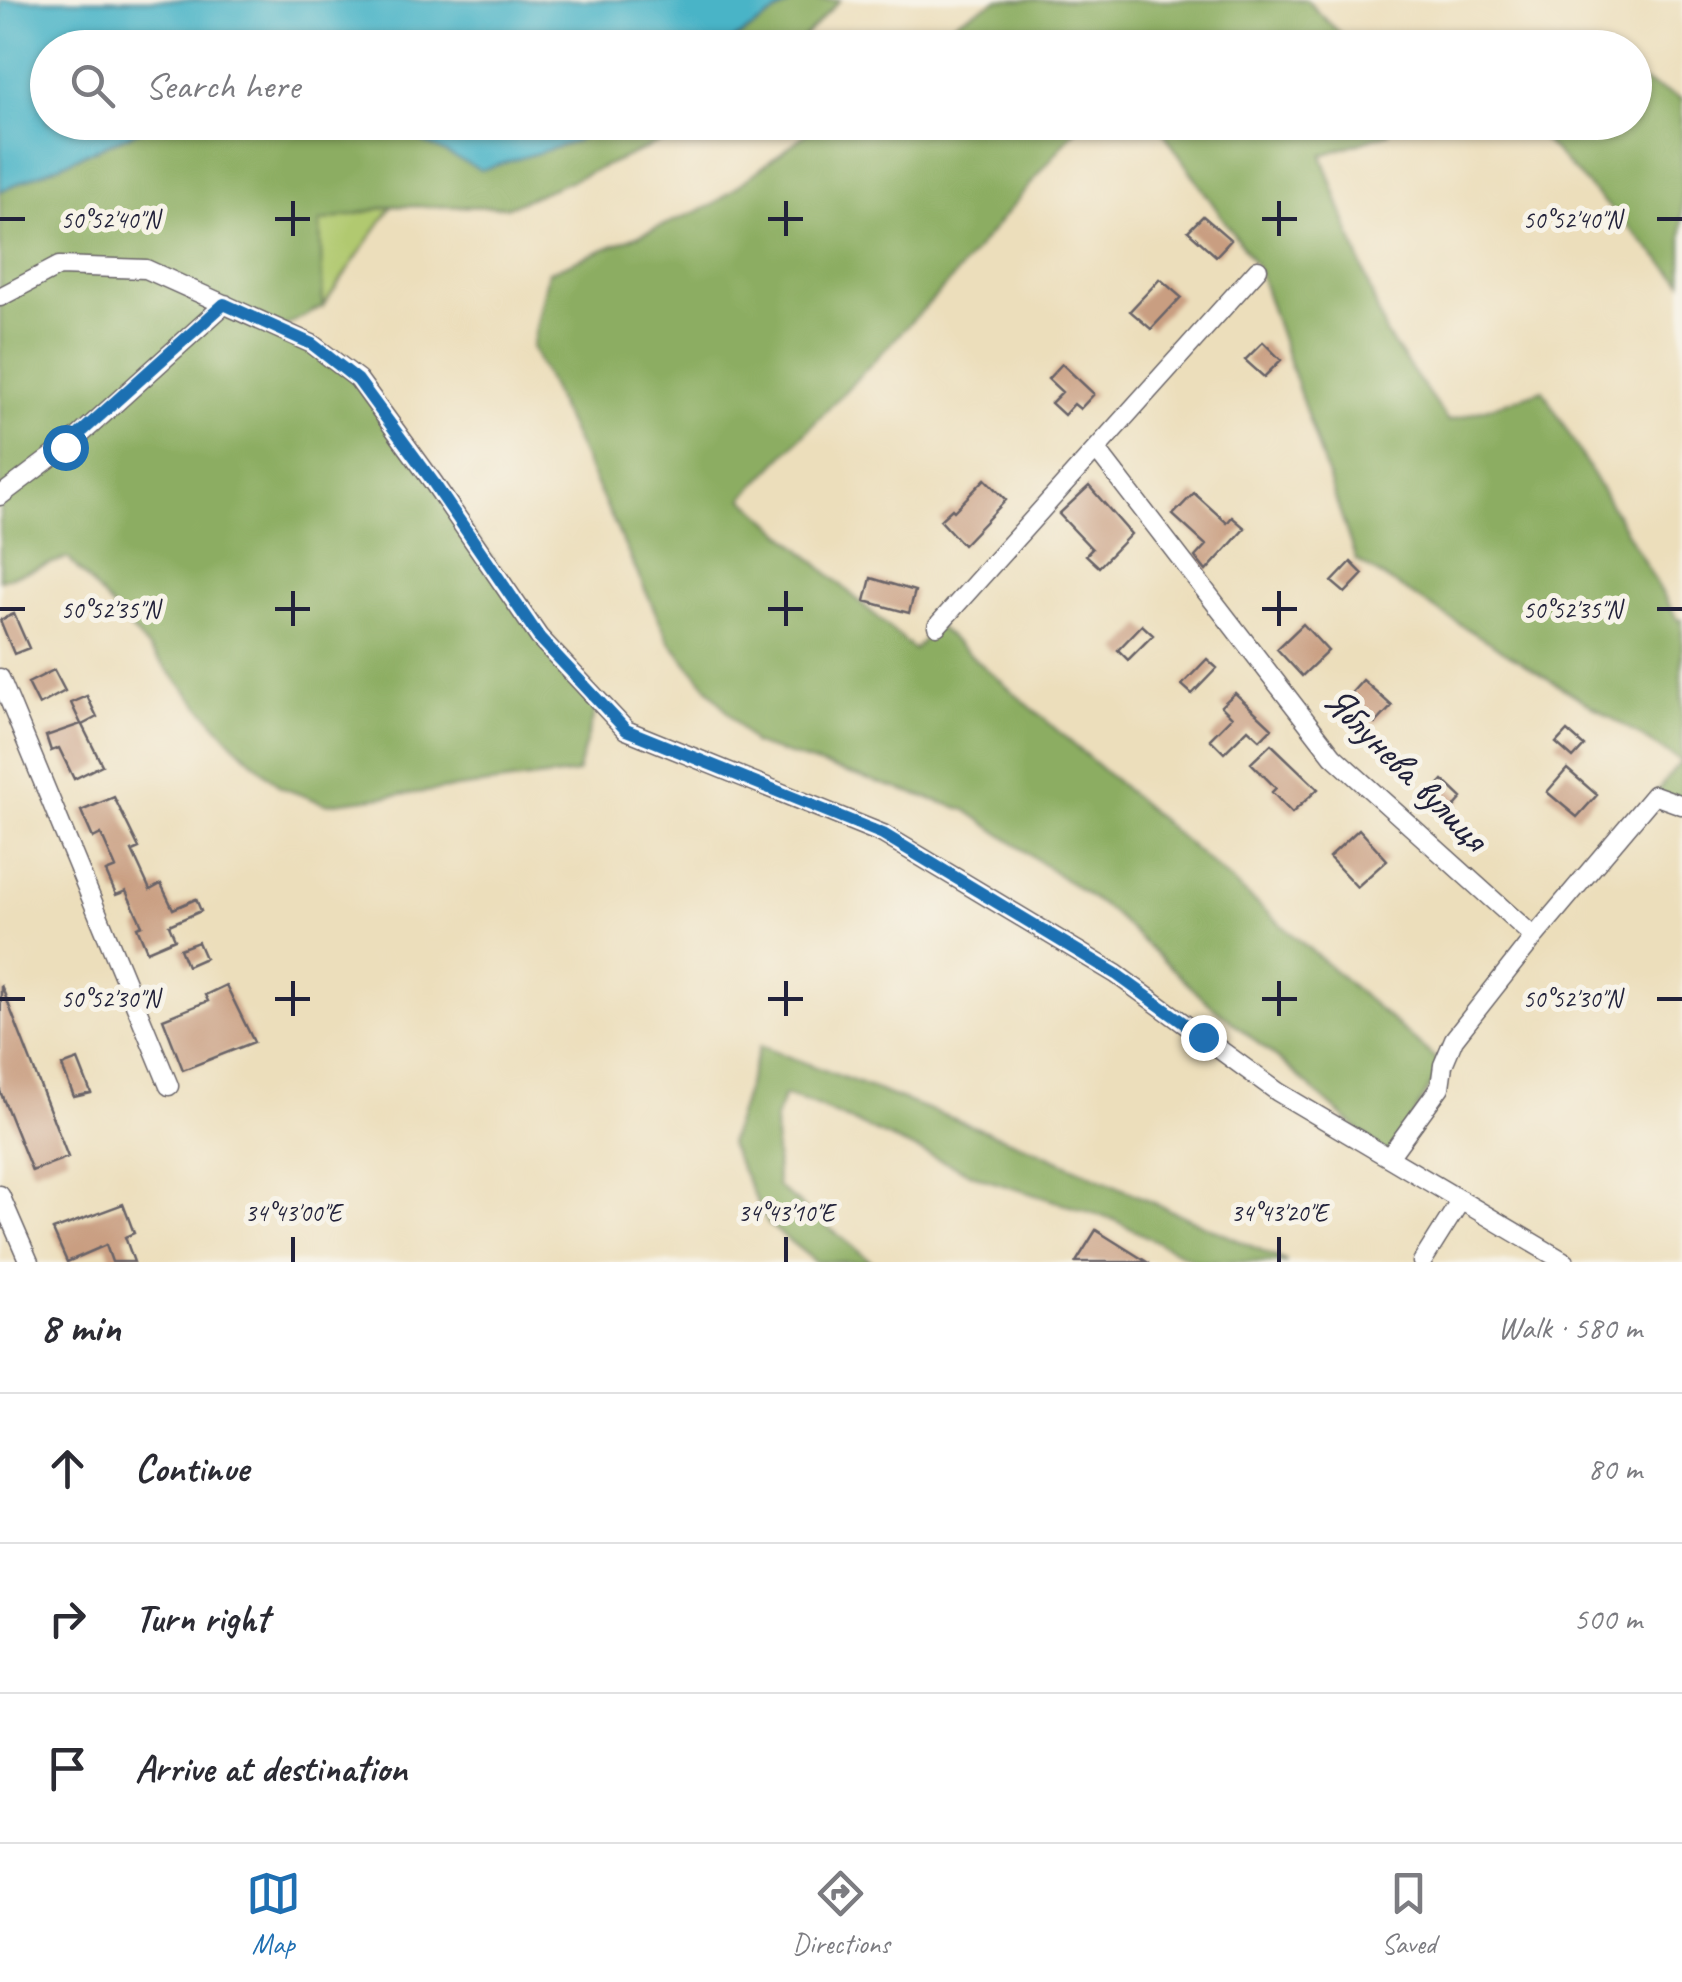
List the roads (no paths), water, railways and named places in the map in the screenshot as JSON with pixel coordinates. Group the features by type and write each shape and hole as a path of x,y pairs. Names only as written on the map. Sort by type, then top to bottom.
{"street":[{"path":"0,297 60,266 146,269 312,344 358,380 539,637 626,730 883,834 1116,974 1278,1092 1565,1262"},
{"path":"936,626 1258,270"},
{"path":"0,496 78,437 224,304"},
{"name":"Яблунева вулиця","path":"1096,448 1333,756 1534,938"},
{"path":"0,678 169,1086"},
{"path":"1389,1157 1440,1088 1442,1065 1454,1040 1534,938 1654,795 1682,805"},
{"path":"0,1195 29,1262"},
{"path":"1422,1262 1461,1200"}],"water":[{"path":"0,0 796,0 749,30 30,30 30,140 118,140 0,191"},
{"path":"419,140 577,140 574,142 481,170"}]}
